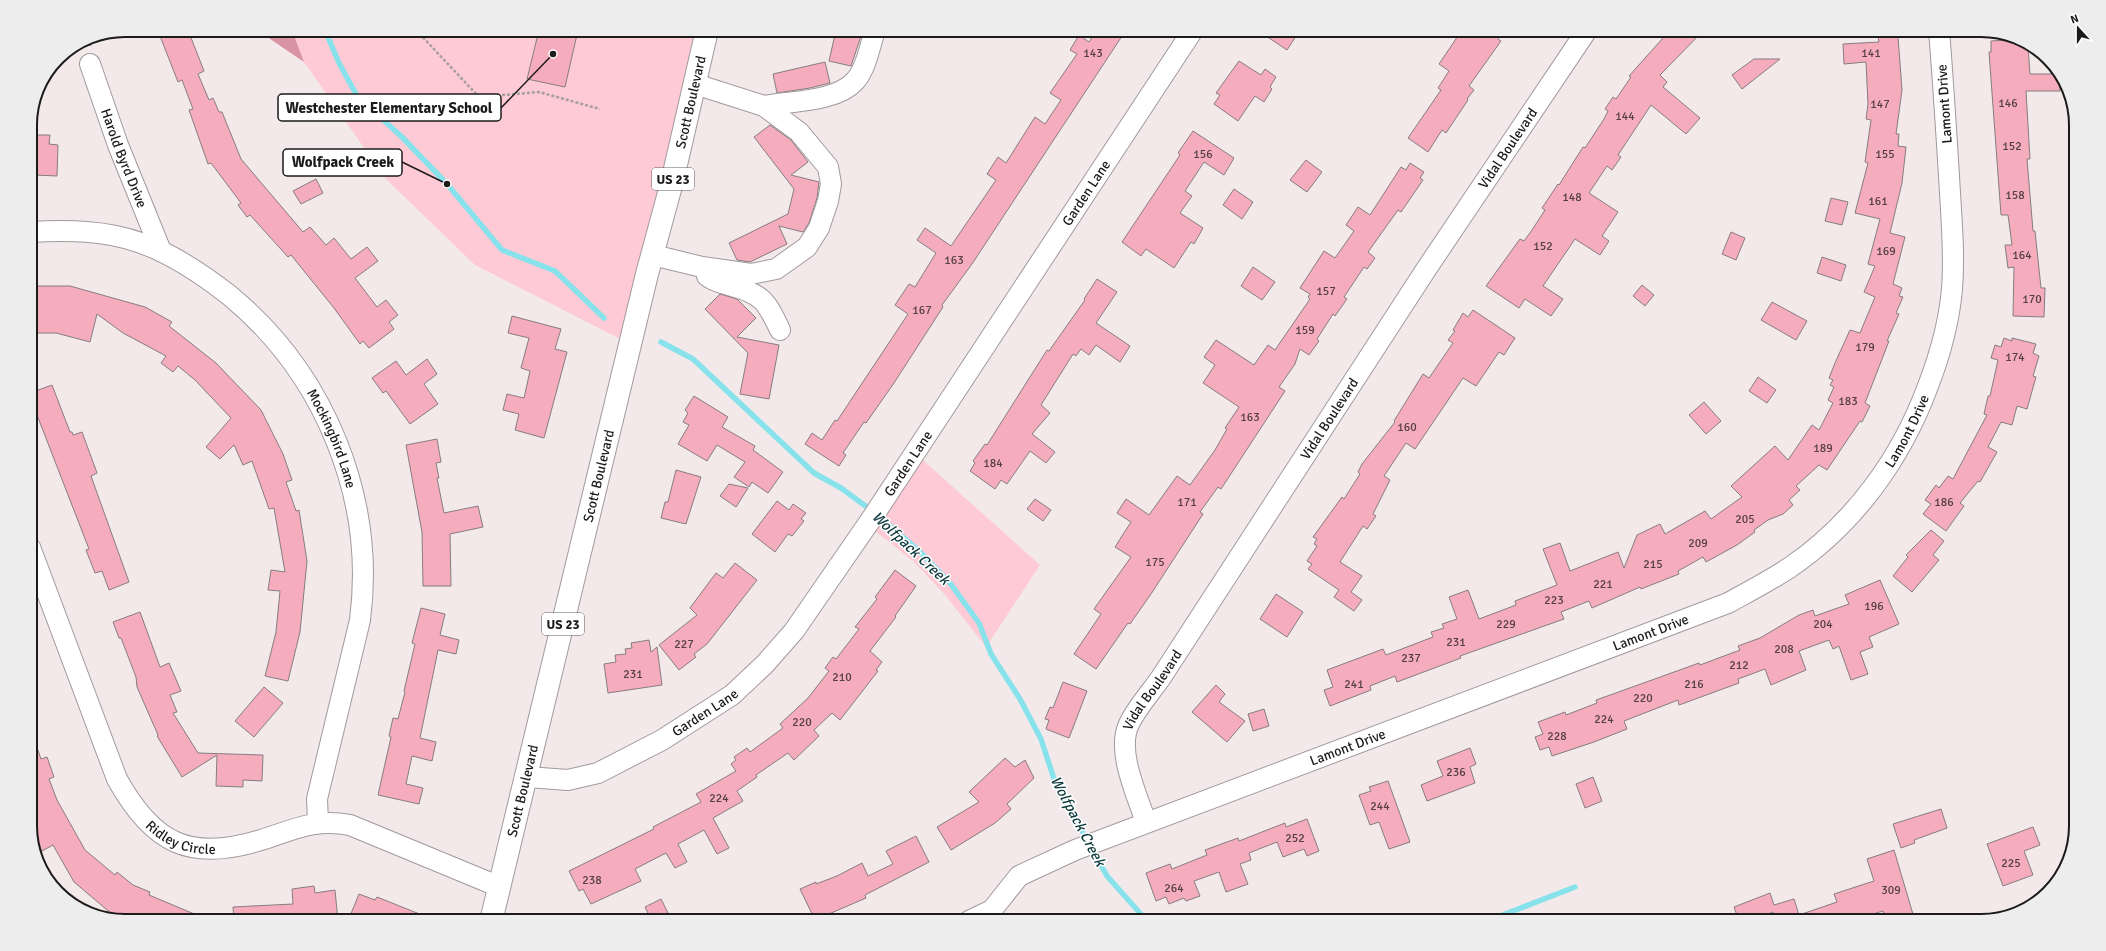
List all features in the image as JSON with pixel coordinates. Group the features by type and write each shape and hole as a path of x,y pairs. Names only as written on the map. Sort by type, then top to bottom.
{"highway":[{"name":"Scott Boulevard","path":"493,914 705,37"}],"street":[{"path":"764,106 837,93 855,81 863,67 873,37"},
{"name":"Garden Lane","path":"526,777 568,780 598,773 662,740 732,695 765,664 794,631 875,513 1188,37"},
{"name":"Vidal Boulevard","path":"1146,822 1125,755 1126,733 1129,724 1162,676 1427,268 1582,37"},
{"name":"Lamont Drive","path":"984,914 992,910 1019,876 1075,850 1728,603 1789,568 1838,527 1875,485 1905,440 1919,411 1939,355 1949,312 1953,268 1952,223 1940,37"},
{"name":"Harold Byrd Drive","path":"90,64 118,146 161,251"},
{"path":"653,255 702,267 752,274 776,269 807,247 820,228 831,184 828,167 799,132 764,106 695,84"},
{"name":"Mockingbird Lane","path":"37,232 72,232 114,236 140,242 161,251 216,285 239,304 277,342 305,379 319,404 338,448 354,494 362,543 364,591 360,620 318,799 318,822"},
{"path":"702,267 706,276 714,282 749,291 761,298 770,309 780,330"},
{"name":"Ridley Circle","path":"37,566 117,779 129,800 155,829 173,841 189,847 216,850 261,840 318,822 333,822 350,825 500,887"}],"path":[{"path":"423,37 479,97 539,92 600,109"}],"shaded area":[{"path":"267,37 295,37 304,62"},
{"path":"295,37 707,37 640,349 475,265 386,179 304,62"},
{"path":"915,453 1040,565 986,647 946,596 913,561 866,524"}],"building":[{"path":"160,37 191,37 204,71 198,74 209,100 213,98 219,112 222,112 241,159 303,232 310,227 326,245 334,238 351,259 367,247 378,261 355,278 377,307 386,300 398,315 389,322 394,329 369,348 363,341 360,344 334,308 291,255 288,257 250,215 247,217 238,205 241,203 211,163 208,164 189,110 193,109 182,80 178,82"},
{"path":"537,37 576,37 565,87 527,79"},
{"path":"834,37 861,37 851,66 829,61"},
{"path":"1078,37 1082,37 1089,42 1092,37 1121,37 972,264 942,305 943,307 894,383 866,423 864,422 843,453 846,455 839,466 805,444 812,433 822,440 835,420 837,421 908,314 895,305 909,284 915,287 936,253 917,240 925,228 951,246 996,180 987,174 998,157 1006,163 1035,117 1045,124 1061,100 1050,93 1077,54 1070,50"},
{"path":"1268,37 1295,37 1287,50"},
{"path":"1457,37 1499,37 1498,39 1501,41 1469,86 1474,90 1467,99 1468,100 1446,133 1442,130 1428,152 1408,138 1441,90 1438,88 1449,71 1439,64"},
{"path":"1662,37 1697,37 1660,75 1667,82 1663,87 1700,118 1686,134 1651,105 1618,155 1621,157 1612,170 1607,166 1589,193 1618,212 1602,236 1609,241 1600,255 1575,239 1543,286 1563,299 1551,316 1525,299 1519,308 1486,286 1520,239 1524,241 1532,230 1545,210 1542,208 1558,184 1559,185 1583,147 1585,148 1604,119 1608,111 1605,109 1613,97 1616,99 1631,77 1629,76 1663,38"},
{"path":"1878,37 1898,37 1902,90 1896,134 1899,134 1898,146 1906,147 1902,183 1890,233 1905,237 1893,284 1902,288 1899,296 1903,297 1896,313 1899,314 1887,341 1889,341 1865,403 1870,406 1862,422 1860,421 1827,470 1819,465 1796,486 1800,490 1789,500 1793,505 1783,514 1768,520 1737,545 1706,562 1703,557 1678,571 1679,574 1641,589 1640,587 1592,608 1589,601 1561,612 1564,619 1460,656 1461,658 1397,682 1395,676 1370,686 1371,690 1330,706 1324,690 1333,687 1327,670 1383,649 1386,655 1433,637 1431,632 1444,628 1442,624 1457,619 1449,597 1468,590 1479,619 1516,605 1515,601 1557,585 1543,549 1560,543 1570,571 1618,552 1624,568 1637,535 1660,524 1665,534 1705,511 1711,519 1742,497 1731,486 1775,446 1788,460 1812,425 1819,430 1833,403 1828,400 1834,387 1830,385 1833,380 1829,378 1835,363 1850,330 1860,333 1875,297 1864,292 1875,266 1868,264 1880,219 1855,213 1868,163 1865,162 1871,120 1866,119 1868,104 1866,62 1844,64 1843,44 1879,42"},
{"path":"2002,40 2015,44 2028,51 2030,74 2053,74 2060,87 2060,91 2026,91 2030,159 2027,159 2033,231 2035,231 2041,288 2045,288 2044,317 2013,316 2014,267 2008,268 2005,245 2012,245 2008,215 2001,215 1989,52 1991,52 1991,41"},
{"path":"1754,59 1780,59 1742,89 1732,75"},
{"path":"1239,61 1261,75 1265,69 1276,77 1270,87 1272,89 1264,102 1255,96 1238,121 1214,104 1220,95 1216,93"},
{"path":"825,62 830,83 810,88 777,93 773,74"},
{"path":"770,125 791,140 808,162 791,175 819,182 817,198 809,223 803,232 779,226 787,244 750,262 737,260 729,243 788,214 794,189 754,137"},
{"path":"1193,131 1234,158 1224,175 1204,162 1185,191 1192,196 1180,213 1203,228 1194,244 1191,242 1174,268 1146,249 1141,256 1122,242 1180,155 1178,153"},
{"path":"37,135 50,135 49,144 58,145 57,176 37,175"},
{"path":"1306,160 1322,172 1307,192 1290,180"},
{"path":"1410,163 1424,172 1420,178 1423,180 1401,212 1398,210 1368,252 1375,258 1367,269 1364,267 1344,297 1347,299 1335,316 1333,314 1317,339 1319,341 1309,355 1300,349 1295,364 1279,387 1285,391 1221,489 1218,487 1200,512 1203,514 1151,594 1130,624 1128,623 1096,669 1074,654 1101,614 1094,609 1131,557 1115,547 1131,522 1117,513 1126,499 1149,515 1177,476 1190,485 1215,450 1227,429 1225,428 1239,407 1203,383 1215,365 1204,357 1216,340 1254,365 1268,345 1275,350 1310,299 1308,297 1310,294 1300,288 1324,251 1335,258 1354,231 1346,225 1358,207 1370,215 1401,167 1406,170"},
{"path":"316,179 323,193 301,204 293,191"},
{"path":"1234,189 1253,202 1242,219 1223,205"},
{"path":"1831,198 1848,202 1842,225 1825,221"},
{"path":"1731,232 1745,238 1736,260 1722,254"},
{"path":"1822,257 1846,265 1841,281 1817,273"},
{"path":"1253,267 1275,282 1262,300 1241,286"},
{"path":"1097,279 1117,292 1096,323 1130,346 1120,362 1096,345 1089,355 1081,349 1076,356 1073,354 1041,405 1050,413 1032,434 1055,452 1046,463 1030,451 1007,484 1001,480 995,489 970,471 975,463 973,461 985,444 987,445 1047,350 1049,351 1085,300 1084,299"},
{"path":"1642,285 1654,295 1645,306 1633,296"},
{"path":"37,286 70,286 145,307 172,322 169,326 216,363 261,410 283,454 292,480 286,482 296,511 299,510 307,561 300,632 288,681 265,676 276,632 280,591 268,590 271,570 285,572 274,508 269,509 252,461 243,465 234,445 220,459 206,447 231,418 195,380 178,366 173,372 161,363 166,356 123,333 97,314 90,342 56,333 37,333"},
{"path":"720,294 737,299 756,318 737,337 779,345 769,399 740,394 748,353 705,309"},
{"path":"1772,302 1807,321 1796,340 1761,320"},
{"path":"1473,310 1515,338 1504,355 1499,352 1476,386 1463,378 1415,449 1406,443 1384,476 1390,480 1373,514 1376,516 1367,529 1363,526 1340,562 1362,576 1351,592 1362,600 1354,611 1334,597 1339,590 1308,569 1312,564 1307,561 1317,546 1314,544 1317,539 1313,537 1342,497 1344,499 1360,474 1358,472 1362,464 1395,422 1394,421 1423,374 1429,378 1453,343 1448,340 1455,331 1453,330 1463,313 1468,317"},
{"path":"512,316 561,329 555,349 567,352 544,438 515,430 519,414 503,410 507,394 524,398 530,371 521,368 529,338 508,333"},
{"path":"2004,338 2012,341 2012,338 2036,344 2033,353 2039,356 2033,376 2036,377 2027,409 2017,406 2012,425 2001,422 1988,447 1997,452 1980,482 1978,481 1960,503 1964,506 1946,531 1923,514 1931,504 1925,500 1936,485 1939,488 1948,476 1953,479 1987,415 1984,414 1988,396 1990,396 1998,360 1991,358 1995,345 2001,347"},
{"path":"427,359 437,374 424,384 438,404 410,424 386,391 383,393 372,378 396,361 406,375"},
{"path":"1758,377 1776,390 1767,403 1749,391"},
{"path":"52,385 70,432 72,432 73,435 82,432 97,473 91,476 129,582 109,590 102,571 95,573 86,550 89,549 37,415 37,390"},
{"path":"694,396 728,417 722,427 755,446 753,450 783,472 768,493 752,482 749,487 734,477 745,462 717,445 707,461 678,444 689,425 683,422 688,413 685,410"},
{"path":"1704,402 1721,421 1706,434 1689,415"},
{"path":"437,439 441,462 436,463 439,478 437,478 444,513 478,506 483,527 450,534 451,586 423,586 422,532 406,445"},
{"path":"676,470 701,477 686,524 661,518 665,502 668,502"},
{"path":"729,484 748,488 736,507 720,496"},
{"path":"1035,499 1051,510 1043,521 1027,509"},
{"path":"777,501 789,510 793,504 806,513 801,519 804,521 792,536 788,534 775,552 752,534"},
{"path":"1931,530 1944,541 1933,555 1939,560 1912,592 1893,576 1908,557 1906,555"},
{"path":"735,563 757,580 707,644 694,654 696,657 679,670 659,645 697,615 690,608 716,573 723,578"},
{"path":"895,570 916,586 895,616 896,617 870,651 882,662 876,670 878,671 840,720 832,713 814,730 819,736 794,760 788,753 756,775 757,777 737,791 743,801 713,818 729,848 717,854 704,830 678,844 687,862 675,868 666,853 635,869 641,881 591,904 583,889 579,891 569,871 654,829 653,827 701,802 696,794 736,771 731,764 736,760 734,757 747,748 750,752 783,728 780,724 808,698 829,671 825,668 833,657 836,659 859,629 855,627 877,599 875,597"},
{"path":"1880,580 1899,624 1869,637 1873,647 1860,652 1868,674 1851,680 1839,646 1833,649 1829,640 1799,651 1806,670 1771,685 1765,669 1738,679 1739,683 1679,705 1678,700 1624,721 1627,729 1594,742 1552,756 1549,747 1540,750 1535,737 1543,734 1538,722 1565,712 1566,715 1597,703 1596,700 1740,650 1738,646 1760,638 1799,615 1813,610 1815,616 1849,604 1845,595"},
{"path":"1276,594 1303,612 1287,637 1260,619"},
{"path":"421,608 445,614 440,635 459,640 456,654 438,650 420,738 436,742 432,761 412,756 406,784 423,788 419,804 378,795 391,737 389,736 393,718 398,719 405,692 415,644 412,643"},
{"path":"140,612 160,667 169,663 181,691 170,695 177,712 173,713 198,753 263,755 262,781 243,780 243,787 216,786 217,755 182,777 157,736 158,735 137,687 136,677 121,638 119,638 113,622"},
{"path":"649,640 651,652 657,647 662,685 608,693 604,664 616,662 615,655 626,654 625,649 632,648 631,643"},
{"path":"1063,682 1087,691 1069,738 1046,729 1049,720 1045,719 1050,707 1053,708"},
{"path":"1216,685 1225,694 1219,702 1245,721 1227,742 1192,712"},
{"path":"264,687 283,703 254,737 235,721"},
{"path":"1264,709 1269,726 1253,731 1248,714"},
{"path":"37,747 41,759 47,757 54,777 49,779 57,800 85,850 115,875 117,872 133,885 150,892 149,895 194,914 125,914 110,912 74,882 53,845 42,851 37,832"},
{"path":"1470,748 1476,764 1470,767 1475,783 1427,801 1421,785 1443,776 1437,761"},
{"path":"1005,758 1015,767 1025,760 1034,778 1007,804 1011,809 995,823 951,850 937,827 979,802 969,792"},
{"path":"1593,777 1602,801 1585,808 1576,784"},
{"path":"1388,781 1410,842 1389,849 1379,822 1370,825 1359,795 1371,791 1369,787"},
{"path":"1941,809 1947,828 1914,840 1915,843 1901,848 1893,824"},
{"path":"1307,819 1319,851 1307,856 1304,849 1283,857 1277,842 1249,853 1251,860 1240,864 1248,884 1226,892 1219,872 1194,881 1200,896 1186,901 1184,898 1169,904 1166,897 1156,901 1146,873 1170,864 1172,869 1207,855 1205,850 1238,838 1239,841 1285,823 1286,827"},
{"path":"2033,827 2040,845 2024,851 2033,875 2003,886 1987,844"},
{"path":"916,836 929,862 865,895 866,898 829,914 812,914 800,889 816,882 816,884 837,876 862,863 868,876 893,864 886,851"},
{"path":"1894,850 1913,914 1884,914 1883,911 1873,914 1802,914 1837,902 1834,894 1874,881 1867,859"},
{"path":"314,886 315,893 335,890 337,914 234,914 233,907 293,904 292,889"},
{"path":"1770,893 1774,905 1794,899 1799,914 1773,914 1773,912 1768,914 1736,914 1734,907"},
{"path":"359,894 375,900 377,897 420,914 351,914"},
{"path":"661,899 668,914 648,914 645,907"}],"waterway":[{"name":"Wolfpack Creek","path":"328,37 339,63 357,96 402,137 447,184 502,250 555,271 604,318"},
{"name":"Wolfpack Creek","path":"661,342 693,359 814,473 841,488 875,513 918,550 950,583 979,623 991,654 1020,699 1041,739 1055,782 1107,876 1141,914"},
{"path":"1505,914 1575,887"}],"place":[{"name":"Westchester Elementary School","path":"553,54"},
{"name":"Wolfpack Creek","path":"447,184"}]}
